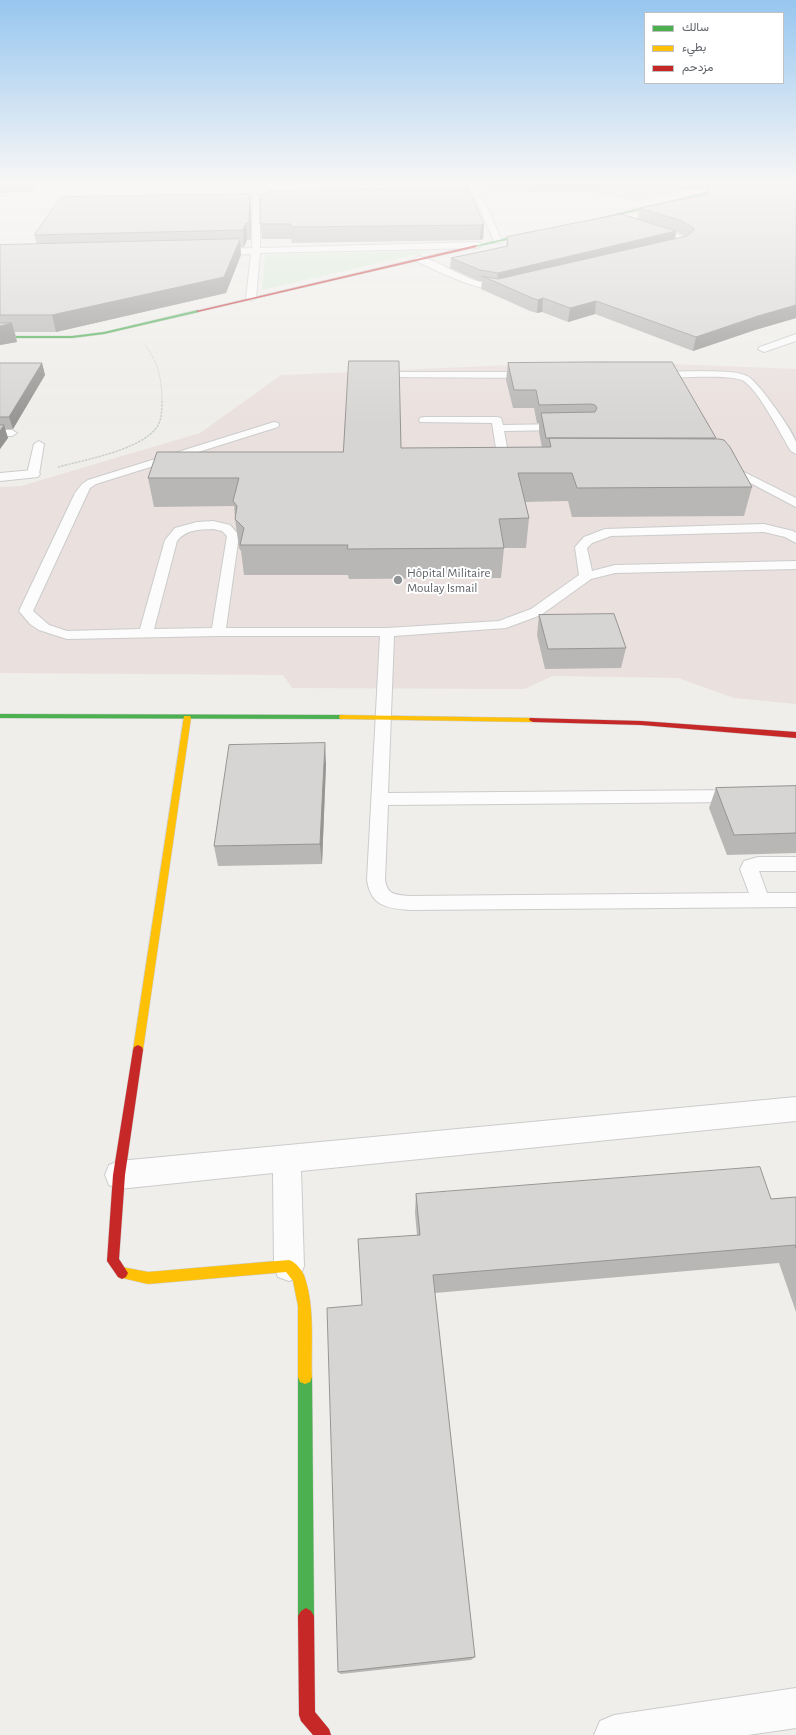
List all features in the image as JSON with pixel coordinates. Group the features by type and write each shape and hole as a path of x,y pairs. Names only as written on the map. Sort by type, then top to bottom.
{"street":[{"path":"251,298 255,261"},
{"path":"0,337 72,337 123,328 411,261"},
{"path":"424,261 483,286 497,288 519,284"},
{"path":"764,349 796,337"},
{"path":"0,477 33,474"},
{"path":"0,716 187,718 383,717 641,723 796,735"},
{"path":"187,718 119,1175 113,1261 122,1274 148,1278 289,1266"},
{"path":"119,1175 796,1109"},
{"path":"287,1159 289,1266 299,1278 304,1306 307,1715 323,1735"},
{"path":"614,1735 796,1708"}],"lane":[{"path":"392,375 540,375"},
{"path":"643,375 720,376 744,378 755,386 796,451"},
{"path":"424,420 496,420 504,461 528,461"},
{"path":"274,425 92,482 86,486 26,611 38,625 50,631 93,635 218,632 387,632 501,625 536,612 586,576 615,569 796,565"},
{"path":"498,428 573,427"},
{"path":"0,433 12,433"},
{"path":"33,474 38,444"},
{"path":"718,463 796,503"},
{"path":"149,465 188,464"},
{"path":"146,634 171,540 179,531 197,526 213,525 226,528 233,535 218,632"},
{"path":"586,576 581,547 588,540 609,532 764,528 789,534 796,538"},
{"path":"387,632 377,889 382,897 391,902 409,903 796,900"},
{"path":"380,799 749,796"},
{"path":"761,901 749,869 750,866 758,864 796,864"}],"path":[{"path":"33,474 134,444 149,437 157,427 162,407 162,382 158,366 152,353 142,342 123,328"}],"shaded area":[{"name":"Hôpital Militaire Moulay Ismail","path":"602,361 796,369 796,704 734,698 678,678 553,676 524,689 292,688 283,675 0,673 0,487 21,486 200,433 281,375"}],"green space":[{"path":"264,261 388,261 262,290"}],"building":[{"path":"0,261 231,261 224,277 52,315 0,315"},
{"path":"458,261 549,261 498,273 480,270"},
{"path":"577,261 796,261 796,305 696,337 596,301 570,308 543,298 538,300 482,276 498,279"},
{"path":"0,323 12,323 0,326"},
{"path":"349,361 399,361 401,448 551,447 549,438 719,439 724,440 730,447 752,487 577,488 572,473 518,473 529,518 499,519 504,548 347,549 348,545 240,545 244,528 235,519 237,506 233,501 239,478 148,478 157,452 343,452"},
{"path":"672,362 716,438 546,438 541,413 595,412 597,408 595,405 591,404 539,405 536,390 514,390 508,363"},
{"path":"0,363 42,363 9,417 0,417"},
{"path":"0,425 4,425 0,431"},
{"path":"614,614 626,648 548,649 539,615"},
{"path":"325,743 320,844 214,846 229,745"},
{"path":"796,786 796,833 734,835 716,788"},
{"path":"760,1167 771,1199 796,1197 796,1248 795,1245 433,1275 475,1657 338,1672 327,1308 362,1305 358,1239 420,1235 416,1194"}],"traffic: fast":[{"path":"0,337 72,337 104,333 198,311"},
{"path":"0,716 343,717"},
{"path":"305,1377 306,1616"}],"traffic: slow":[{"path":"343,717 533,720"},
{"path":"138,1050 187,718"},
{"path":"122,1273 148,1278 289,1266 299,1278 304,1306 305,1377"}],"traffic: jam":[{"path":"198,311 412,261"},
{"path":"533,720 641,723 796,735"},
{"path":"122,1273 113,1261 119,1175 138,1050"},
{"path":"306,1616 307,1715 323,1735"}],"place":[{"name":"Hôpital Militaire Moulay Ismail","path":"398,580"}]}
